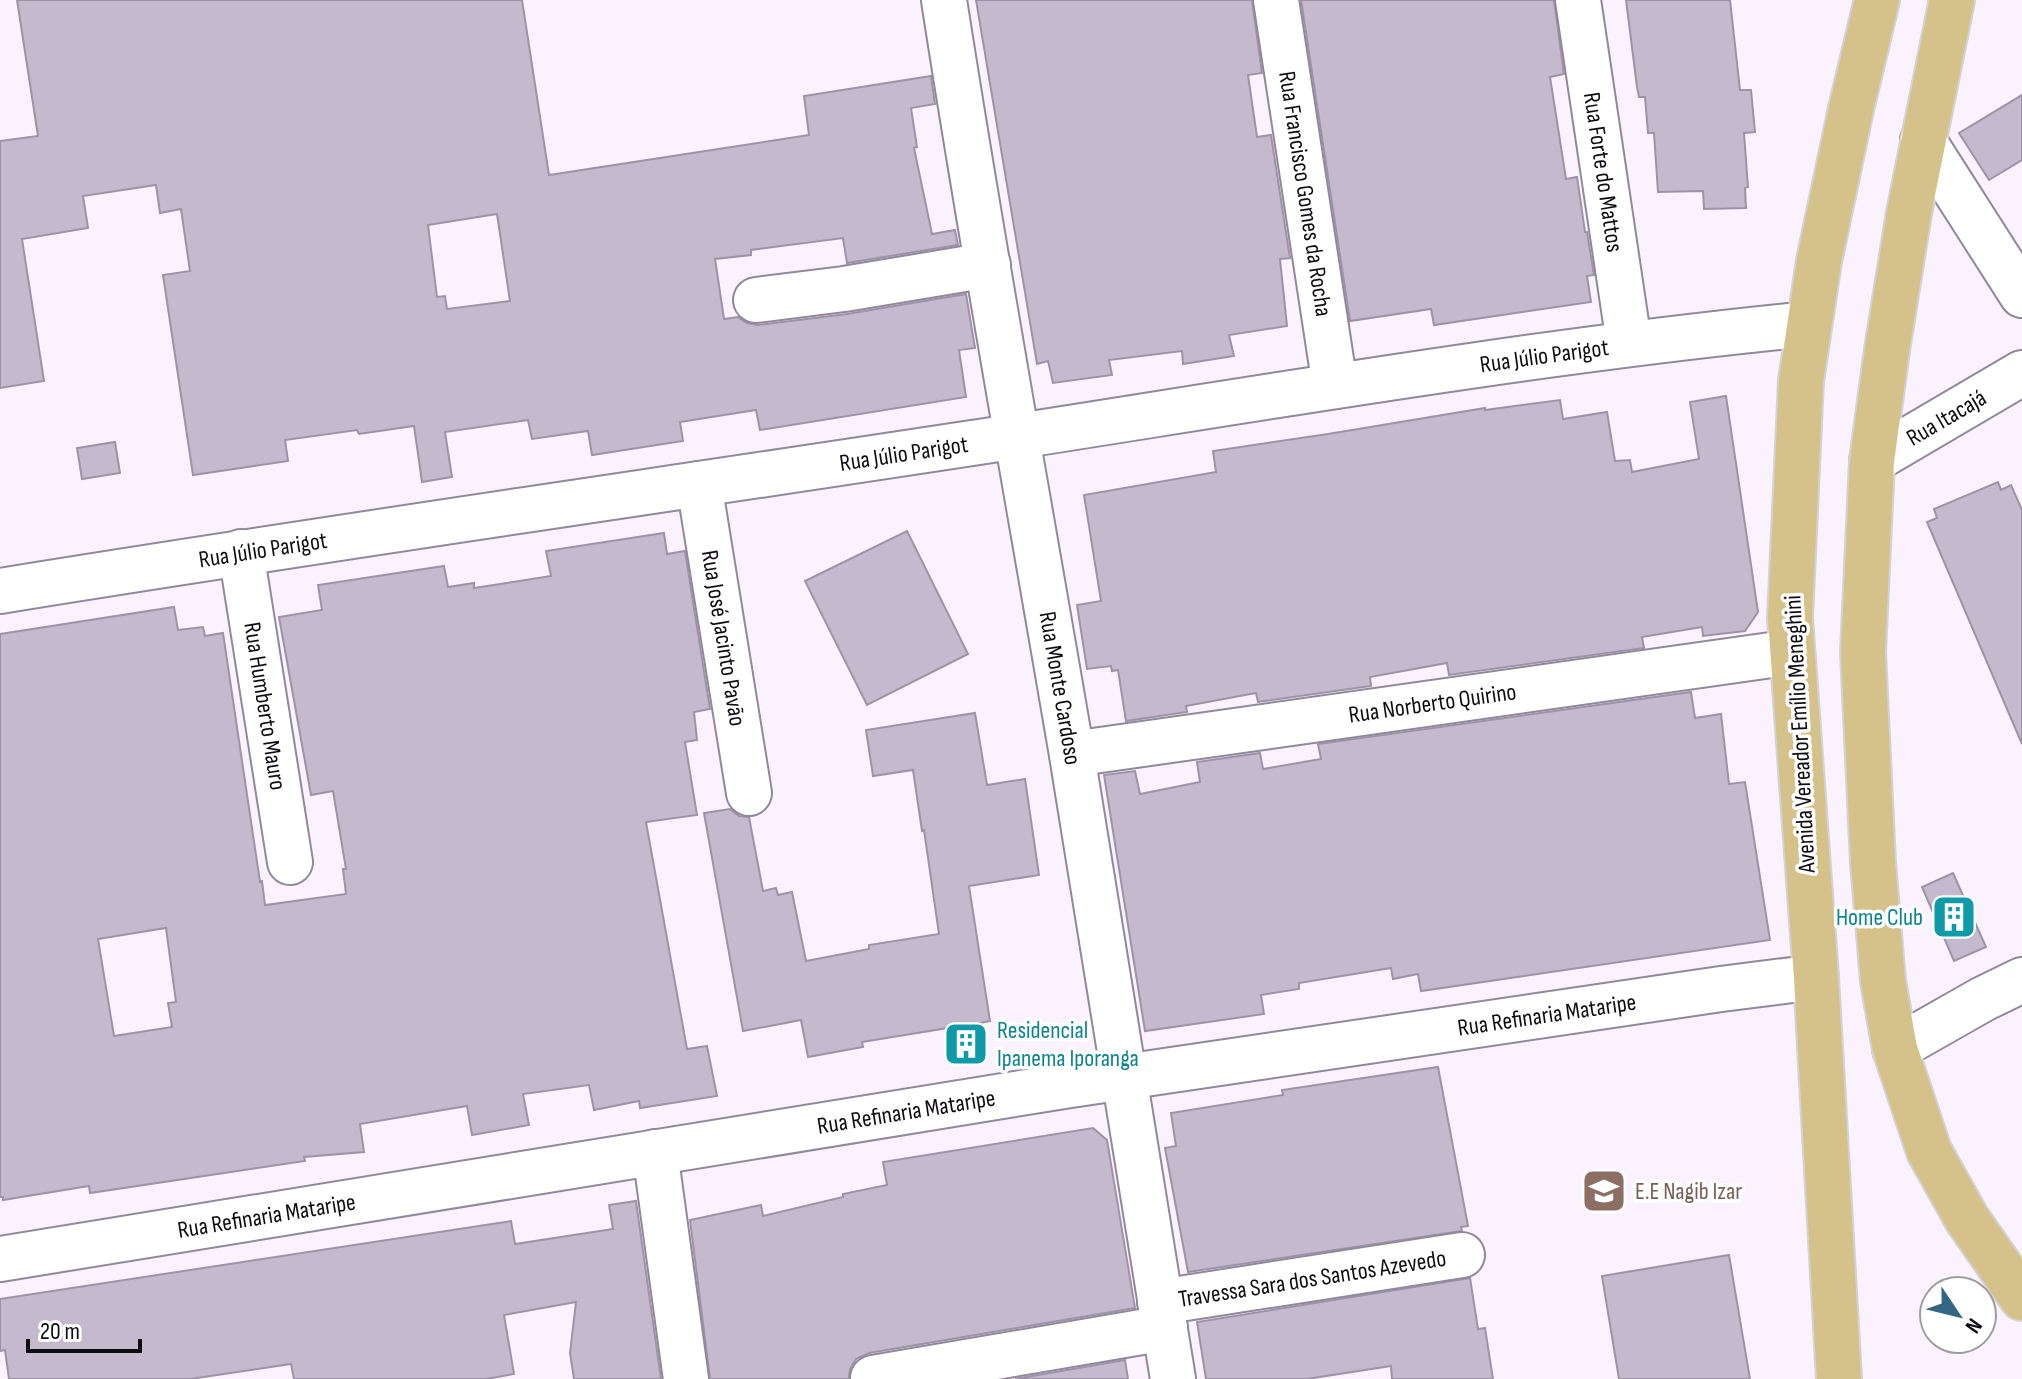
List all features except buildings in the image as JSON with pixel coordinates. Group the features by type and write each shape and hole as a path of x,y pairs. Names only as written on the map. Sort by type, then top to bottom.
{"main road":[{"name":"Avenida Vereador Emílio Meneghini","path":"1839,1379 1816,977 1790,618 1801,381 1809,324 1848,122 1877,0"},
{"path":"1952,0 1923,140 1887,350 1872,461 1863,652 1873,863 1883,981 1895,1049 1929,1151 1967,1219 2022,1298"}],"street":[{"name":"Rua Monte Cardoso","path":"944,0 975,197 1072,754 1173,1379"},
{"name":"Rua Francisco Gomes da Rocha","path":"1276,0 1335,386"},
{"name":"Rua Forte do Mattos","path":"1578,0 1629,343"},
{"path":"1923,140 2022,295"},
{"path":"756,300 988,265"},
{"name":"Rua Júlio Parigot","path":"0,591 1335,386 1629,343 1809,324"},
{"name":"Rua Itacajá","path":"1872,461 2022,373"},
{"name":"Rua José Jacinto Pavão","path":"699,484 749,793"},
{"name":"Rua Humberto Mauro","path":"241,552 290,862"},
{"name":"Rua Norberto Quirino","path":"1072,754 1792,652"},
{"name":"Rua Refinaria Mataripe","path":"0,1259 1124,1078 1816,977"},
{"path":"1895,1049 2022,980"},
{"path":"655,1152 686,1379"},
{"name":"Travessa Sara dos Santos Azevedo","path":"873,1378 1162,1315 1462,1255"}],"place":[{"name":"Home Club","path":"1954,917"},
{"name":"Residencial Ipanema Iporanga","path":"966,1044"},
{"name":"E.E Nagib Izar","path":"1604,1191"}]}
